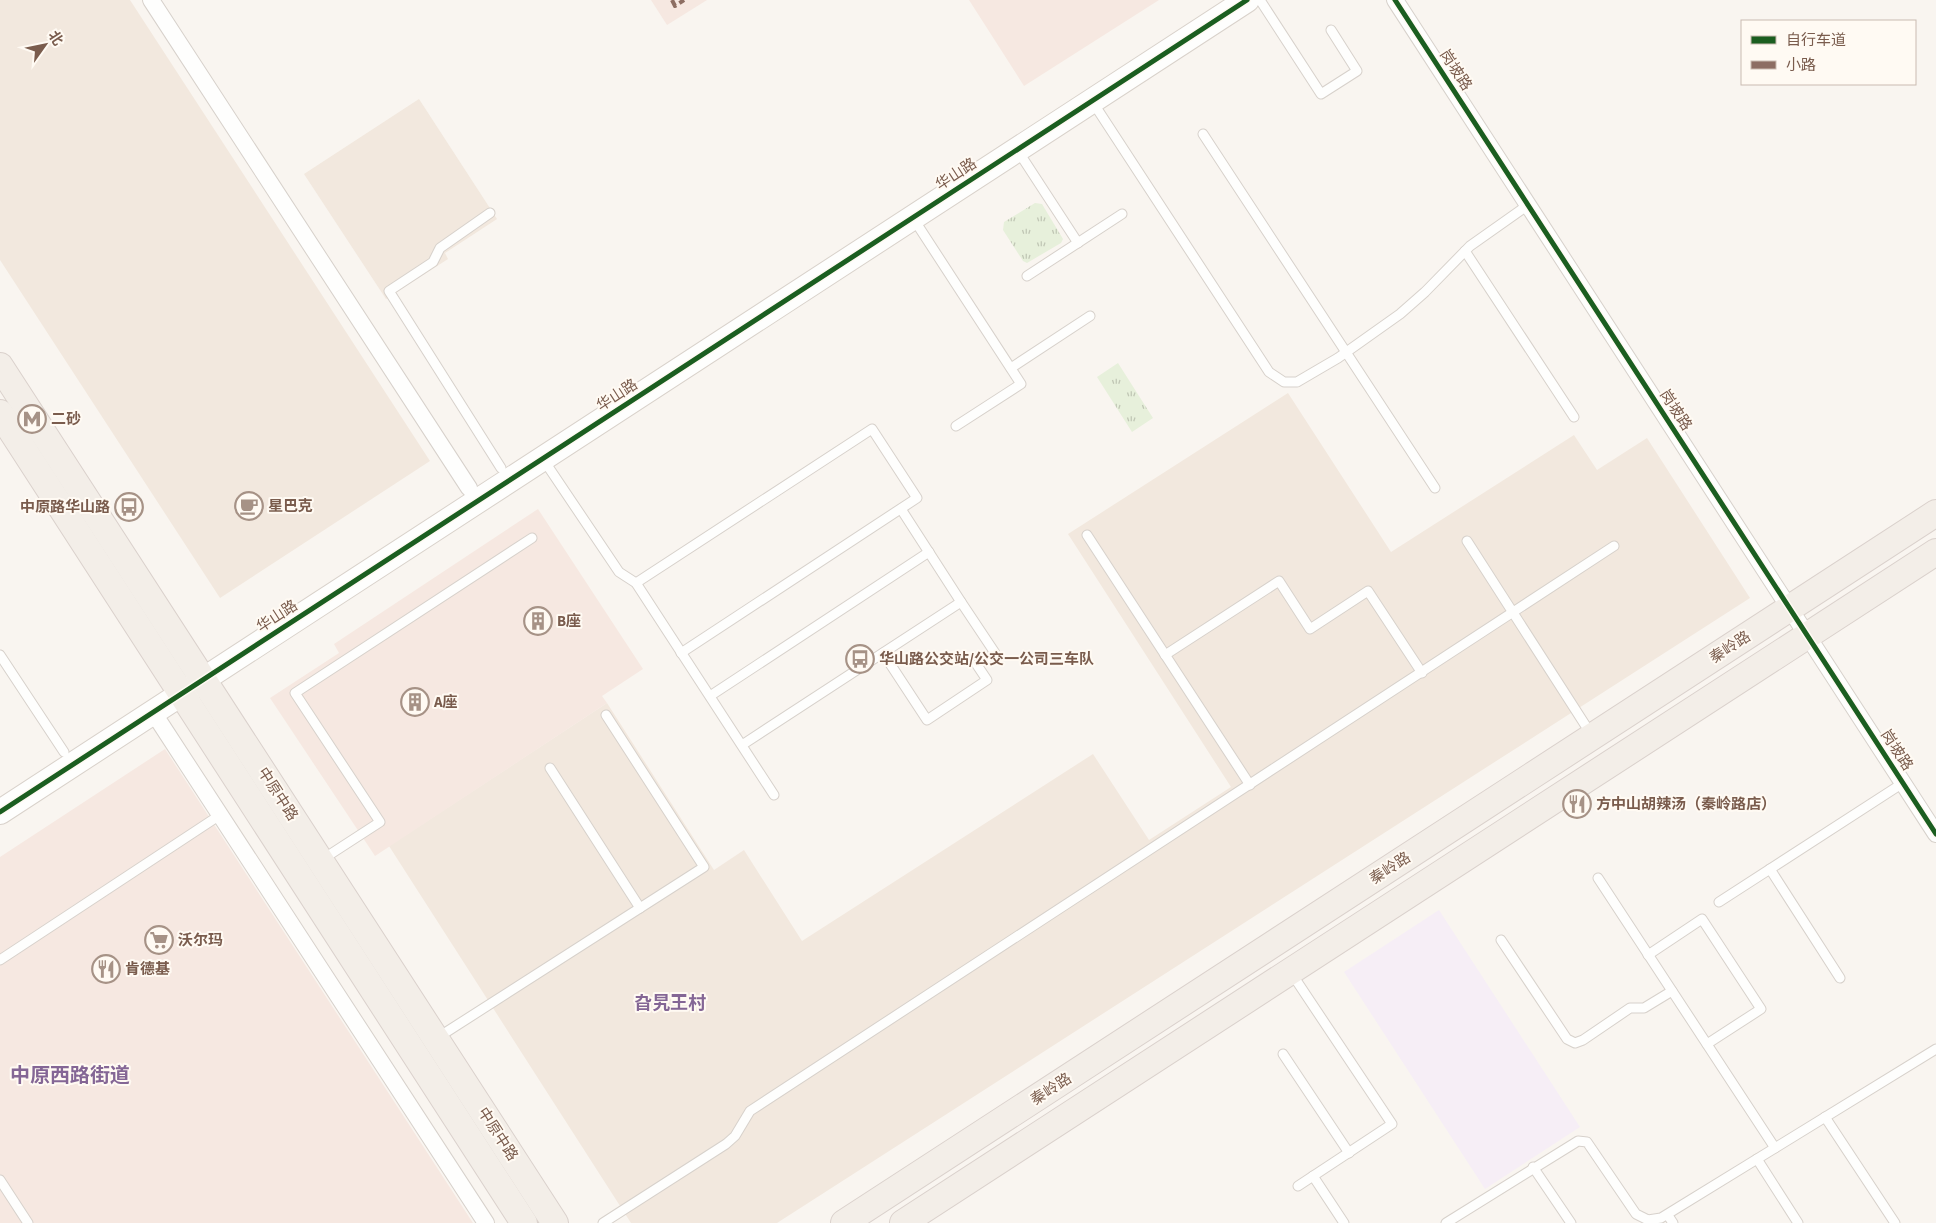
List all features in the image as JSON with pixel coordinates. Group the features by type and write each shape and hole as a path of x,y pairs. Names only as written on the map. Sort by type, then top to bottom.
{"main road":[{"name":"中原中路","path":"0,366 555,1223"},
{"name":"中原中路","path":"0,413 524,1223"},
{"name":"秦岭路","path":"844,1223 1936,513"},
{"path":"903,1223 1936,552"}],"street":[{"path":"151,0 469,488"},
{"name":"华山路","path":"199,673 469,488 1219,0"},
{"name":"华山路","path":"0,794 64,752 177,687 542,458 1247,0"},
{"name":"岗坡路","path":"1396,0 1936,834"},
{"name":"华山路","path":"0,812 153,712 177,687"},
{"path":"153,712 486,1223"}],"lane":[{"path":"1260,0 1321,94 1357,71 1331,30"},
{"path":"1092,101 1269,372 1284,382 1297,382 1346,352 1400,314 1465,251 1528,205"},
{"path":"1202,134 1436,488"},
{"path":"1018,150 1078,243"},
{"path":"490,213 440,248 434,262 389,292 501,468"},
{"path":"1027,276 1122,214"},
{"path":"913,218 1021,384 956,426"},
{"path":"1465,251 1574,417"},
{"path":"1011,368 1090,316"},
{"path":"636,584 872,429 917,498 681,653"},
{"path":"542,458 619,572 636,584 774,795"},
{"path":"883,653 927,720 987,680 977,664 995,653 901,509"},
{"path":"1087,535 1250,785"},
{"path":"320,860 380,822 295,693 532,538"},
{"path":"1467,541 1593,736"},
{"path":"603,1223 726,1144 735,1136 750,1111 1614,546"},
{"path":"710,696 929,552"},
{"path":"1166,655 1279,581 1310,629 1368,591 1422,673"},
{"path":"742,745 961,602"},
{"path":"0,655 64,752"},
{"path":"436,1039 704,867 606,716"},
{"path":"550,768 640,908"},
{"path":"1719,902 1903,783"},
{"path":"0,960 220,815"},
{"path":"1770,869 1840,978"},
{"path":"1598,878 1775,1148"},
{"path":"1648,955 1702,919 1761,1009 1707,1044"},
{"path":"1501,940 1567,1039 1575,1043 1584,1040 1630,1008 1644,1008 1672,990"},
{"path":"1290,971 1392,1124 1298,1186"},
{"path":"1446,1223 1578,1140 1587,1142 1636,1214 1652,1220 1661,1218 1936,1048"},
{"path":"1283,1054 1349,1153"},
{"path":"1825,1116 1895,1223"},
{"path":"1757,1159 1798,1223"},
{"path":"1533,1167 1570,1223"},
{"path":"1313,1176 1344,1223"},
{"path":"0,1180 28,1223"}],"shaded area":[{"path":"0,0 130,0 430,461 220,598 0,260"},
{"path":"651,0 707,0 667,25"},
{"path":"969,0 1159,0 1024,86"},
{"path":"419,99 497,219 445,253 448,259 386,299 304,174"},
{"path":"1288,393 1391,552 1574,435 1597,470 1647,438 1750,598 777,1223 631,1223 389,846 607,703 714,870 744,850 802,941 1093,754 1149,840 1231,787 1068,534"},
{"path":"538,509 643,669 602,696 607,703 375,856 270,698 339,653 334,644"},
{"path":"165,749 473,1223 0,1223 0,857"},
{"path":"1439,910 1580,1127 1485,1189 1344,972"}],"green space":[{"path":"1035,203 1042,204 1063,239 1061,243 1027,263 1023,261 1003,230 1004,222"},
{"path":"1118,363 1153,418 1132,432 1097,377"}],"marked path":[{"path":"672,0 675,6 684,0"}],"cycle path":[{"path":"0,812 1247,0"},
{"path":"1395,0 1936,834"}],"place":[{"name":"二砂","path":"32,419"},
{"name":"星巴克","path":"249,506"},
{"name":"中原路华山路","path":"129,507"},
{"name":"B座","path":"538,621"},
{"name":"华山路公交站/公交一公司三车队","path":"860,659"},
{"name":"A座","path":"415,702"},
{"name":"方中山胡辣汤（秦岭路店）","path":"1577,804"},
{"name":"沃尔玛","path":"159,940"},
{"name":"肯德基","path":"106,969"}],"district":[{"name":"旮旯王村","path":"670,1003"},
{"name":"中原西路街道","path":"70,1075"}]}
